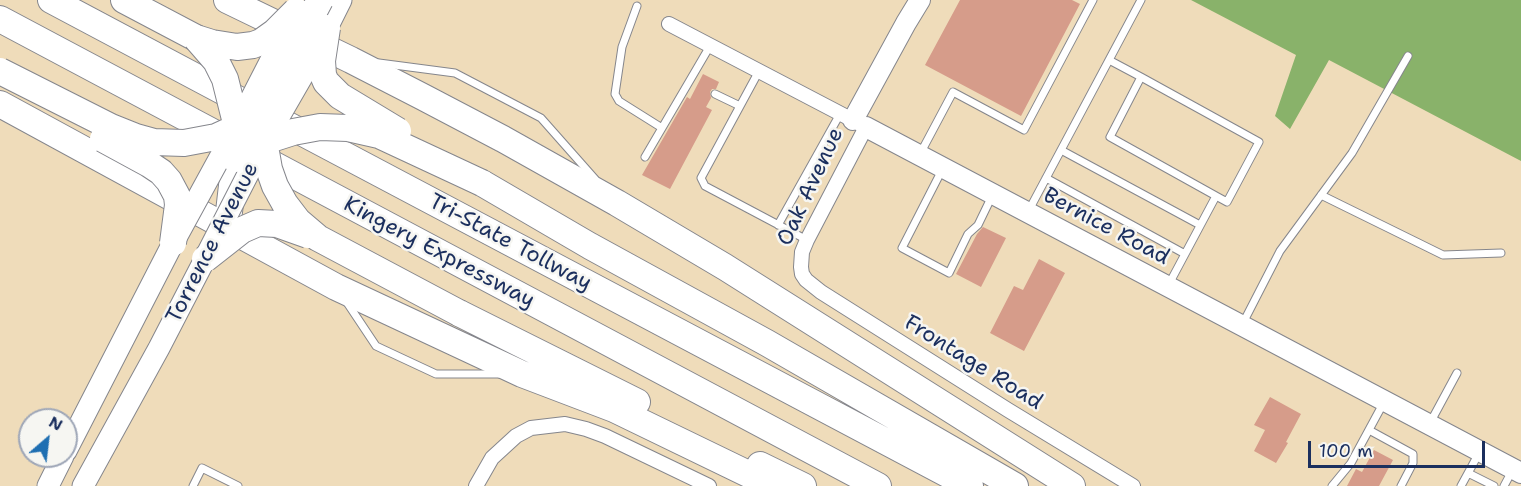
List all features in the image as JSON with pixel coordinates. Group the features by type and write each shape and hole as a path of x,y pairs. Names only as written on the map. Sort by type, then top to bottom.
{"highway":[{"name":"Tri-State Tollway","path":"51,0 970,486"},
{"path":"124,0 196,38 237,47 261,42 275,32 298,6"},
{"path":"227,0 351,60 502,139 617,203 735,273 1072,486"},
{"path":"318,238 298,221 279,195 269,169 265,127 268,108 279,78 333,2"},
{"name":"Kingery Expressway","path":"0,19 878,486"},
{"path":"327,28 322,53 322,69 326,82 340,96 590,246 768,343 1015,486"},
{"path":"196,38 221,69 237,128 230,212"},
{"path":"0,72 136,137 154,142 192,142 216,137 237,128 268,108 284,94 310,63"},
{"path":"0,72 16,88 41,105 161,172 174,188 177,196 178,215 173,243"},
{"path":"0,104 336,287 522,374 614,409 773,486"},
{"path":"199,195 235,159 265,141 310,128 363,130 379,135 483,183"},
{"path":"205,259 242,230 258,223 283,225 318,238 459,313 803,486"}],"main road":[{"name":"Torrence Avenue","path":"83,486 159,348 265,141 310,63 327,28 333,2"},
{"name":"Torrence Avenue","path":"78,428 173,243 237,128 298,6"},
{"path":"48,486 57,468"}],"street":[{"name":"Oak Avenue","path":"801,267 802,252 853,120 920,0"},
{"name":"Bernice Road","path":"669,24 1480,451 1513,476"},
{"name":"Frontage Road","path":"801,267 806,280 821,292 1133,486"},
{"path":"476,486 492,458 516,436 531,428 565,424 605,436 709,486"}],"lane":[{"path":"919,156 953,92 1024,130 1093,0"},
{"path":"1028,213 1141,0"},
{"path":"637,6 622,47 615,94 619,102 662,128"},
{"path":"645,157 694,82 710,46"},
{"path":"1241,326 1280,251 1352,153 1408,56"},
{"path":"351,60 455,73 542,118 617,203"},
{"path":"1109,60 1141,77 1259,142 1227,202 1110,137 1141,77"},
{"path":"759,71 701,177 705,186 807,240"},
{"path":"715,94 740,106"},
{"path":"778,225 853,120"},
{"path":"1061,150 1200,225"},
{"path":"943,168 902,248 948,273 968,234 978,225 993,194"},
{"path":"1046,178 1185,254"},
{"path":"1321,195 1443,255 1501,253"},
{"path":"1168,286 1216,196"},
{"path":"336,287 376,346 436,375 522,374"},
{"path":"1429,424 1457,373"},
{"path":"1332,486 1351,463 1384,401"},
{"path":"1369,430 1413,454 1413,463 1401,486"},
{"path":"1461,486 1480,451"},
{"path":"193,486 202,468 238,486"},
{"path":"1468,473 1494,486"}],"green space":[{"path":"1191,0 1521,0 1521,161 1329,60 1290,129 1275,116 1296,55"}],"building":[{"path":"960,0 1072,0 1080,4 1021,116 925,65"},
{"path":"703,74 719,82 716,89 710,92 711,98 706,107 712,110 670,189 642,175 687,97 690,99"},
{"path":"983,227 1006,238 981,287 956,274"},
{"path":"1039,259 1065,273 1024,351 990,333 1014,286 1023,290"},
{"path":"1270,397 1301,414 1276,463 1254,451 1265,430 1254,425"},
{"path":"1374,450 1393,460 1379,486 1347,486 1356,469 1362,472"}]}
